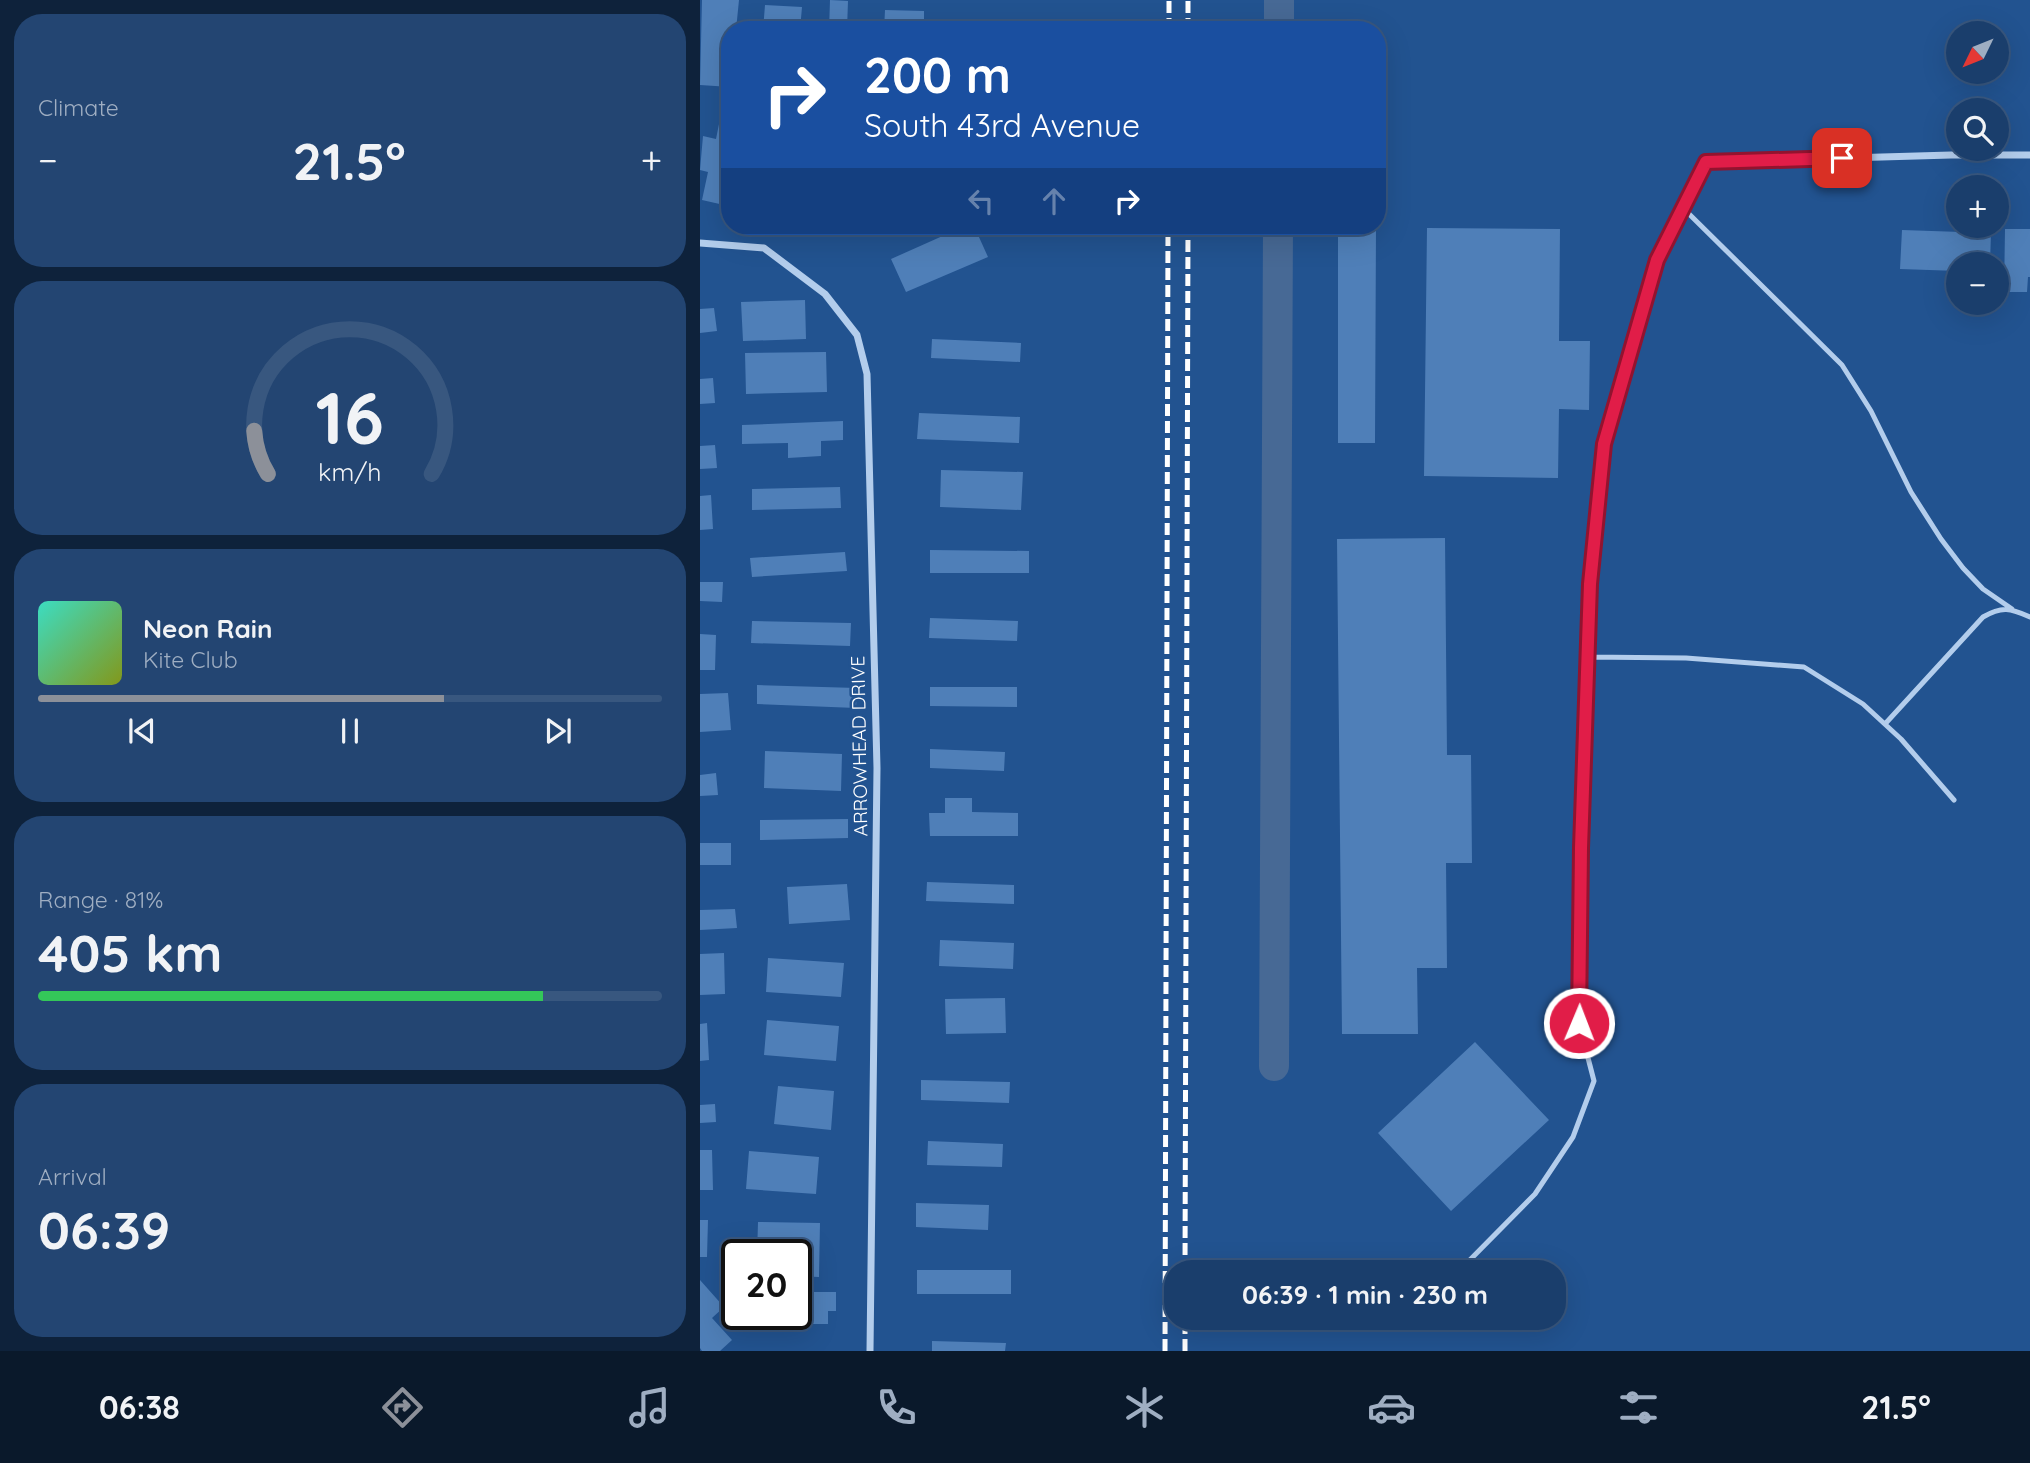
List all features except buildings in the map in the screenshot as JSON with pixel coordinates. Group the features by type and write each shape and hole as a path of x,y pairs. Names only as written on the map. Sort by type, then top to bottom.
{"street":[{"path":"1706,162 2030,155"},
{"name":"ARROWHEAD DRIVE","path":"700,243 764,248 825,294 857,335 867,374 877,768 870,1351"}],"lane":[{"path":"1470,1260 1535,1194 1573,1137 1594,1081 1579,1023 1581,848 1590,584 1604,444 1657,260 1706,162"},
{"path":"1683,208 1842,365 1871,411 1911,492 1941,539 1983,589 2012,609 2030,617"},
{"path":"1885,724 1983,617 1996,610 2012,609"},
{"path":"1588,657 1686,658 1804,667 1863,704 1885,724 1954,800"}],"waterway":[{"path":"1279,0 1279,21"},
{"path":"1274,1066 1278,235"}],"railway":[{"path":"1169,0 1169,21"},
{"path":"1188,0 1188,21"},
{"path":"1165,1351 1168,235"},
{"path":"1185,1260 1188,235"},
{"path":"1185,1330 1185,1351"}],"route":[{"path":"1579,1023 1581,848 1590,584 1604,444 1657,260 1706,162 1842,158"}]}
